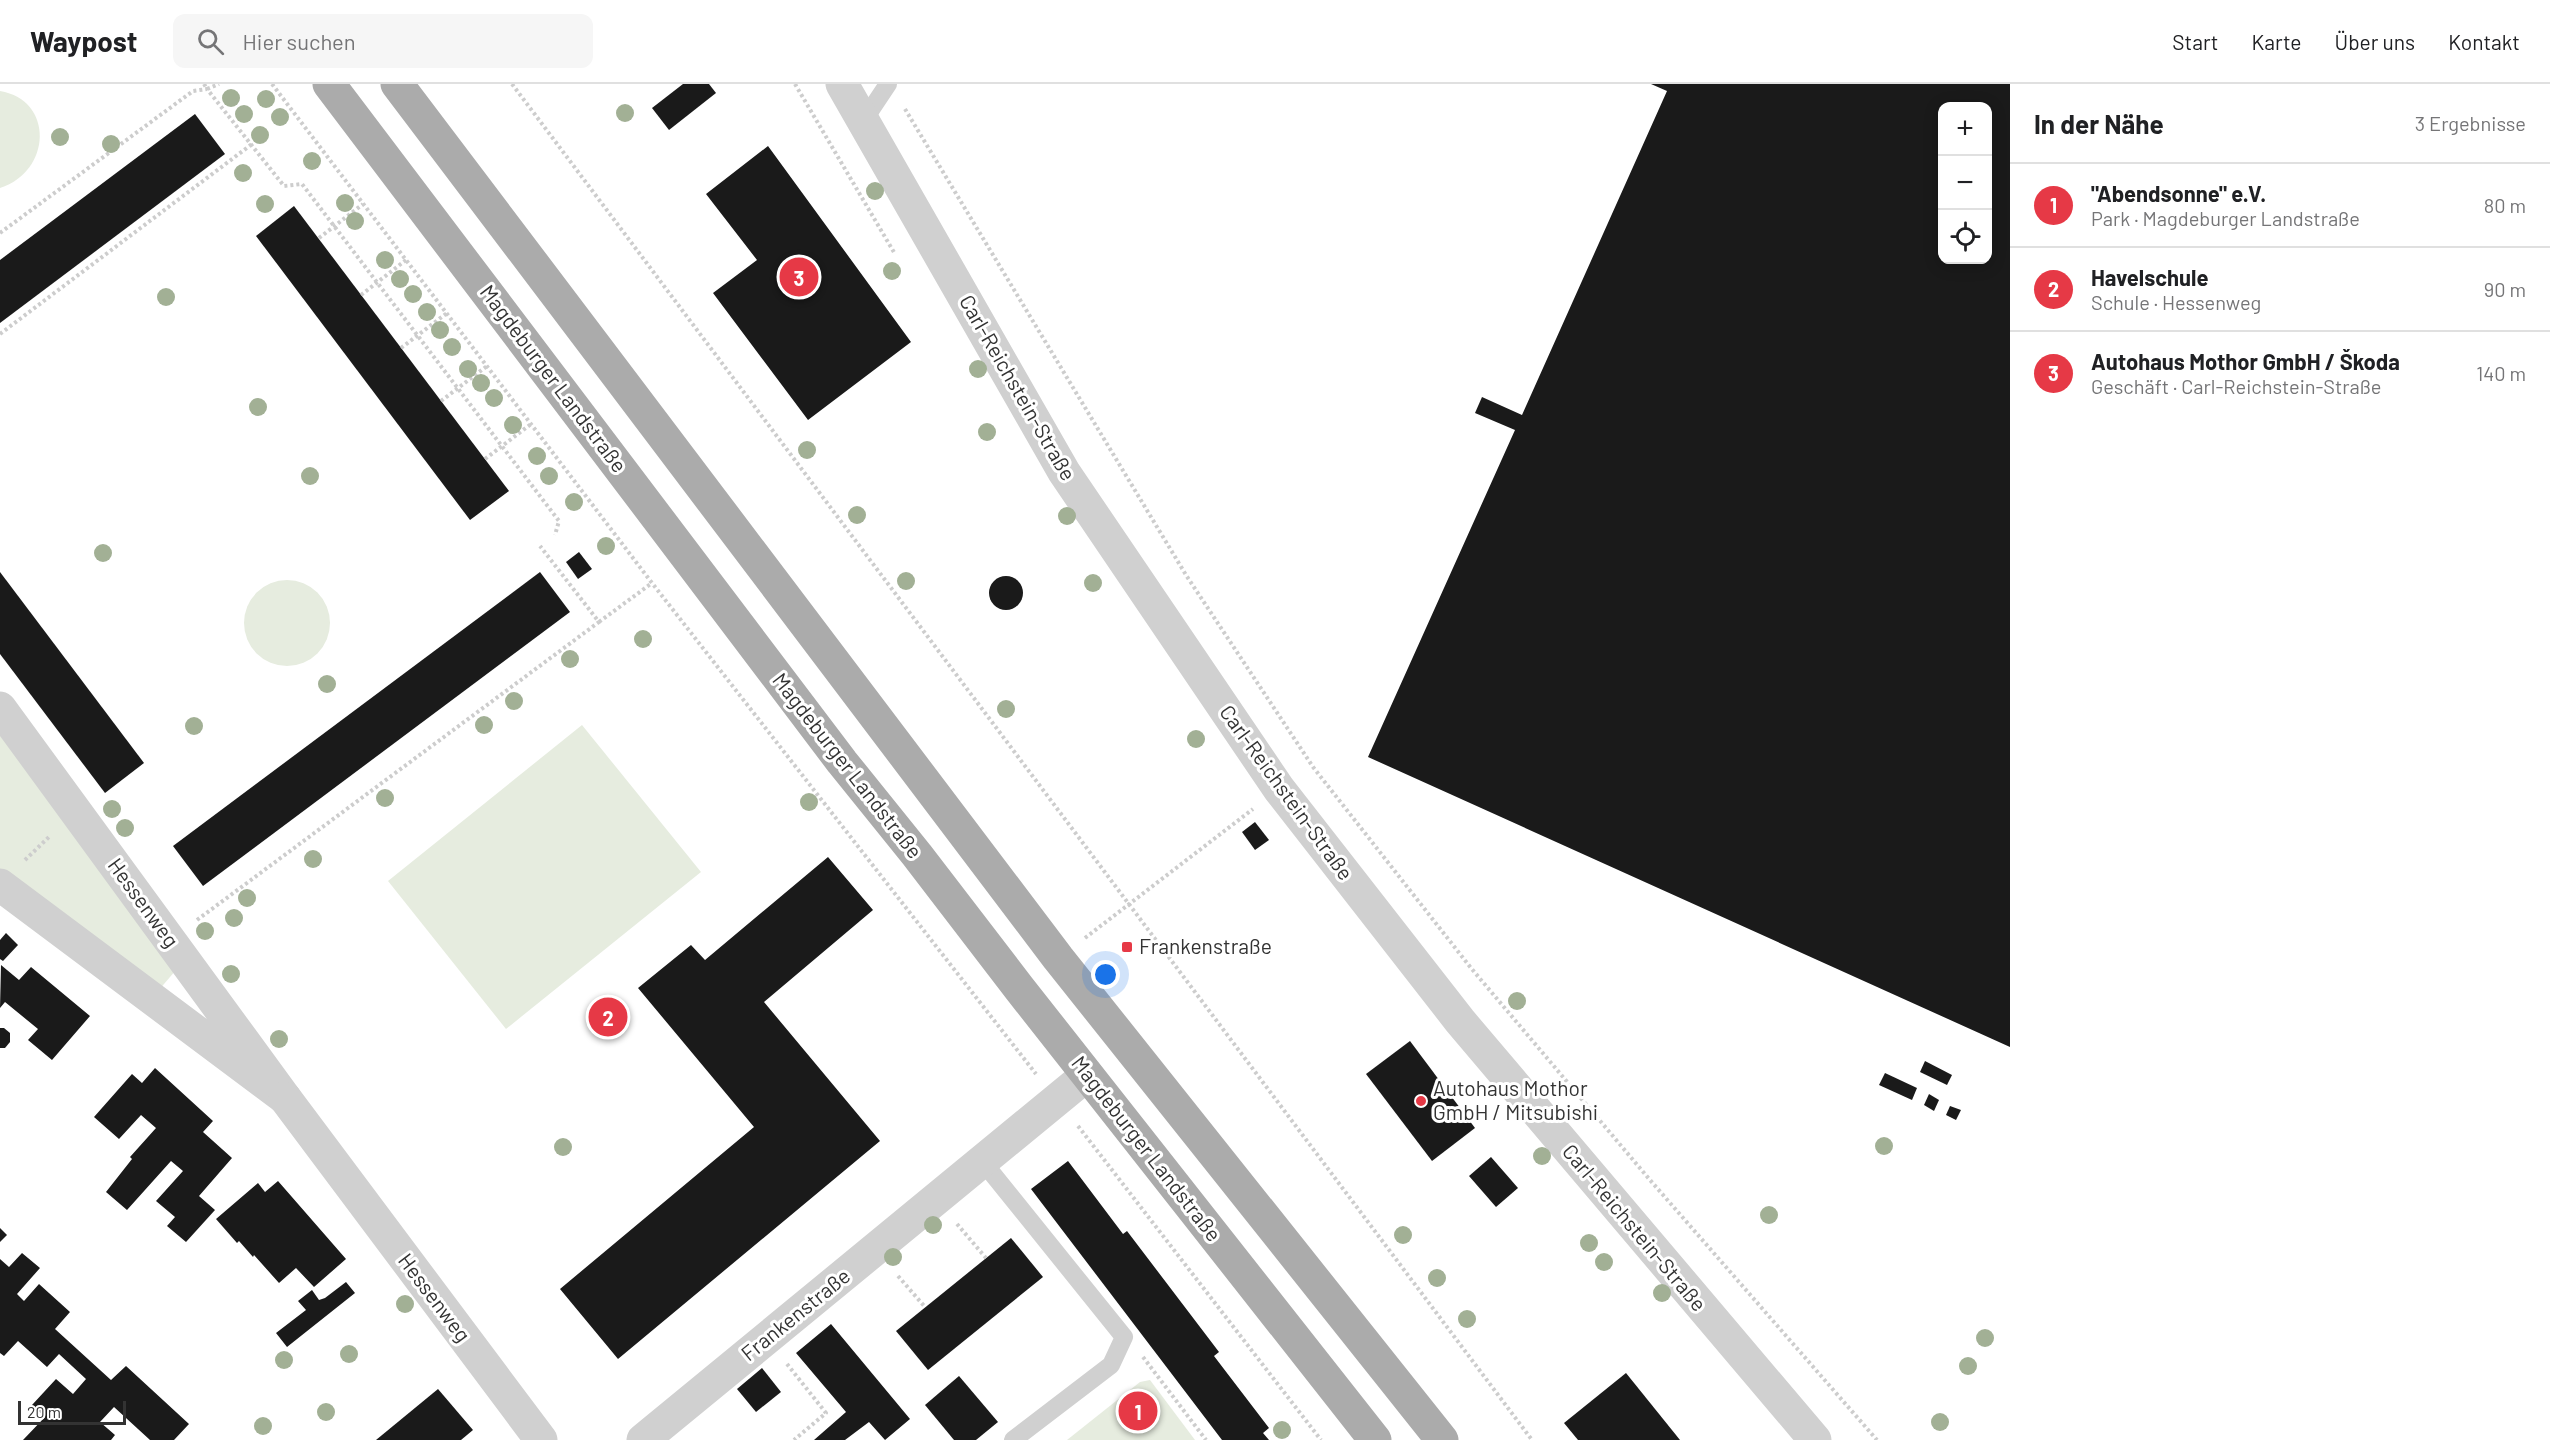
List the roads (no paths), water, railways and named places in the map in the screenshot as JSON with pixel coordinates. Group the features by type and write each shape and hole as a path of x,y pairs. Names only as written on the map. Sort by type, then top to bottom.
{"main road":[{"name":"Magdeburger Landstraße","path":"329,84 842,762 1375,1440"},
{"path":"397,84 1058,958 1442,1440"}],"street":[{"name":"Carl-Reichstein-Straße","path":"842,84 1065,472 1279,789 1460,1021 1815,1440"},
{"name":"Hessenweg","path":"0,708 285,1098 541,1440"},
{"name":"Hessenweg","path":"8,877 285,1098"},
{"name":"Frankenstraße","path":"642,1440 1087,1075"}],"lane":[{"path":"864,120 888,84"},
{"path":"983,1162 1124,1337 1111,1365 1013,1440"}],"place":[{"name":"Autohaus Mothor GmbH / Škoda","path":"799,277"},
{"name":"Frankenstraße","path":"1127,947"},
{"name":"Havelschule","path":"608,1017"},
{"name":"Autohaus Mothor GmbH / Mitsubishi","path":"1421,1101"},
{"name":"\"Abendsonne\" e.V.","path":"1138,1411"}]}
